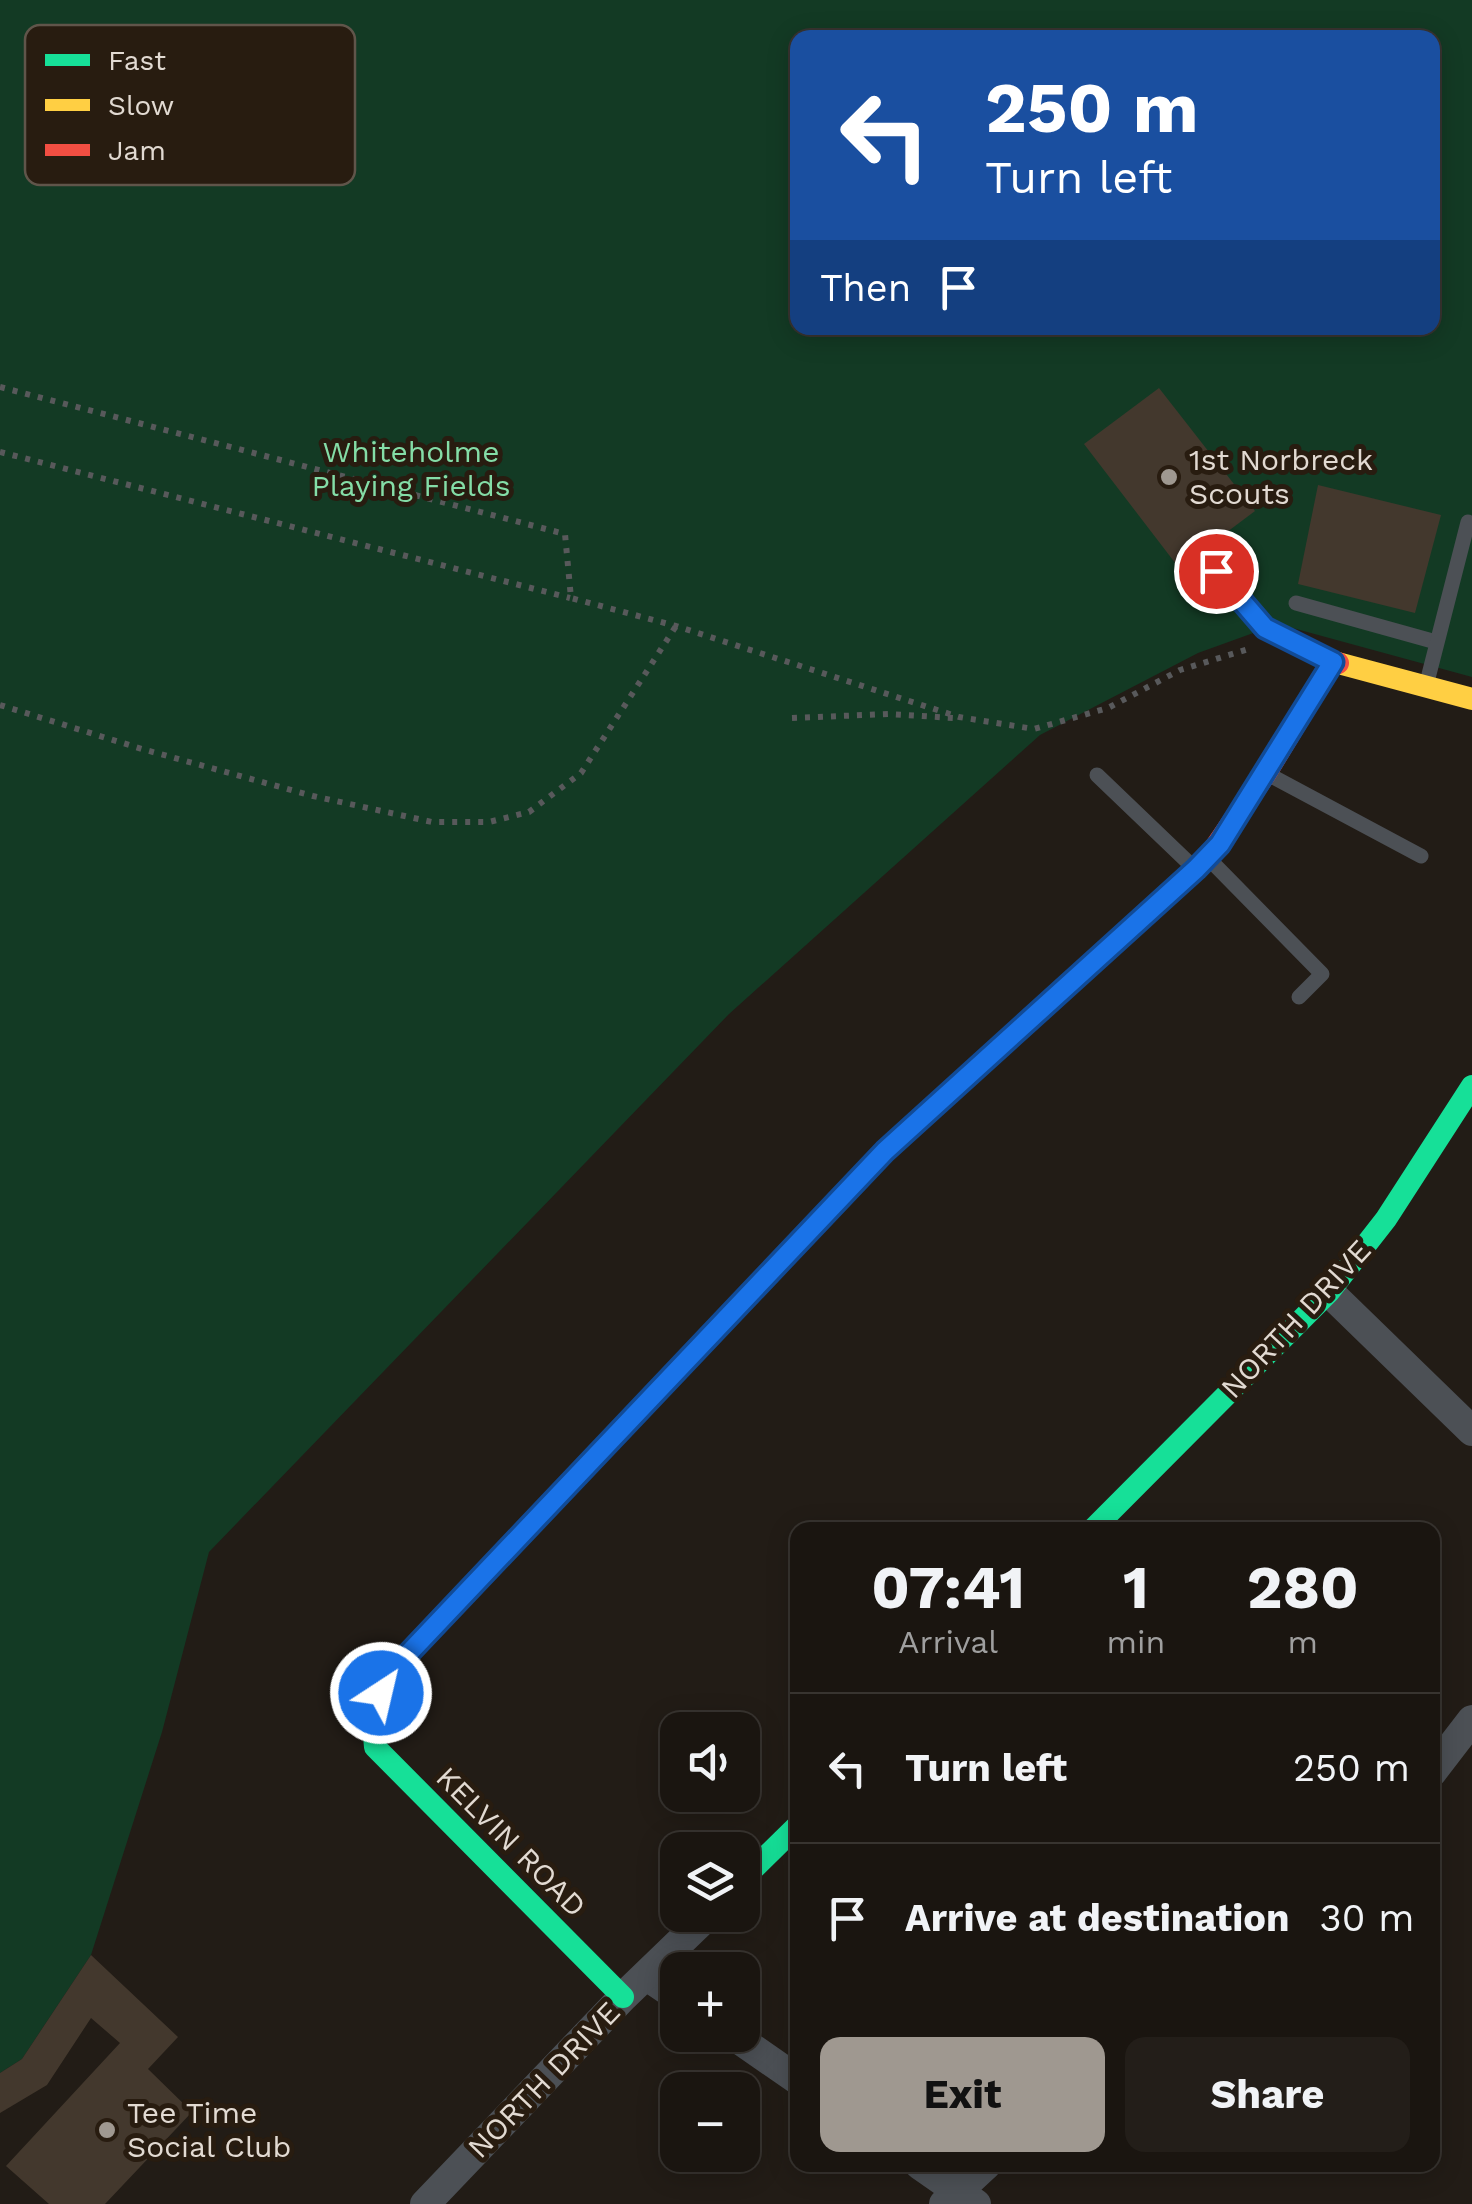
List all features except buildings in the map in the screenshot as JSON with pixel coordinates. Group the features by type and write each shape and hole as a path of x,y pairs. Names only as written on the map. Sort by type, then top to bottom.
{"street":[{"path":"1333,662 1472,699"},
{"name":"KELVIN ROAD","path":"623,1998 376,1746 372,1713 390,1673 885,1151 1202,864 1266,774 1333,662"},
{"name":"NORTH DRIVE","path":"1100,1522 1329,1292 1386,1219 1472,1086"},
{"path":"1329,1292 1472,1431"},
{"path":"1440,1762 1472,1720"},
{"path":"760,1862 790,1833"},
{"name":"NORTH DRIVE","path":"426,2204 691,1932"},
{"path":"647,1976 660,1985"},
{"path":"758,2052 790,2074"},
{"path":"928,2172 959,2200 981,2172"}],"lane":[{"path":"1426,686 1468,522"},
{"path":"1216,571 1265,628 1333,662"},
{"path":"1296,603 1436,642"},
{"path":"1266,774 1421,856"},
{"path":"1097,775 1322,974 1299,997"}],"path":[{"path":"0,387 565,534 570,598"},
{"path":"0,452 676,626 959,717 1034,728 1108,708 1180,670 1216,657 1284,640"},
{"path":"0,705 313,796 432,822 489,822 529,812 581,773 676,626"},
{"path":"792,718 889,714 974,719"}],"green space":[{"name":"Whiteholme Playing Fields","path":"0,0 1472,0 1472,677 1278,624 1198,653 1040,735 729,1014 209,1552 162,1732 91,1955 22,2059 0,2073"}],"traffic: fast":[{"path":"1100,1522 1329,1292 1386,1219 1472,1086"},
{"path":"540,1514 389,1673 372,1713 375,1747 623,1997"},
{"path":"760,1862 790,1833"}],"traffic: slow":[{"path":"1338,663 1472,699"},
{"path":"540,1514 885,1151 1154,907"}],"traffic: jam":[{"path":"1154,907 1208,858 1266,773 1333,662 1338,663"}],"place":[{"name":"1st Norbreck Scouts","path":"1169,477"},
{"name":"Tee Time Social Club","path":"107,2130"}],"route":[{"path":"381,1693 390,1673 885,1151 1220,844 1333,662 1265,628 1216,571"}]}
